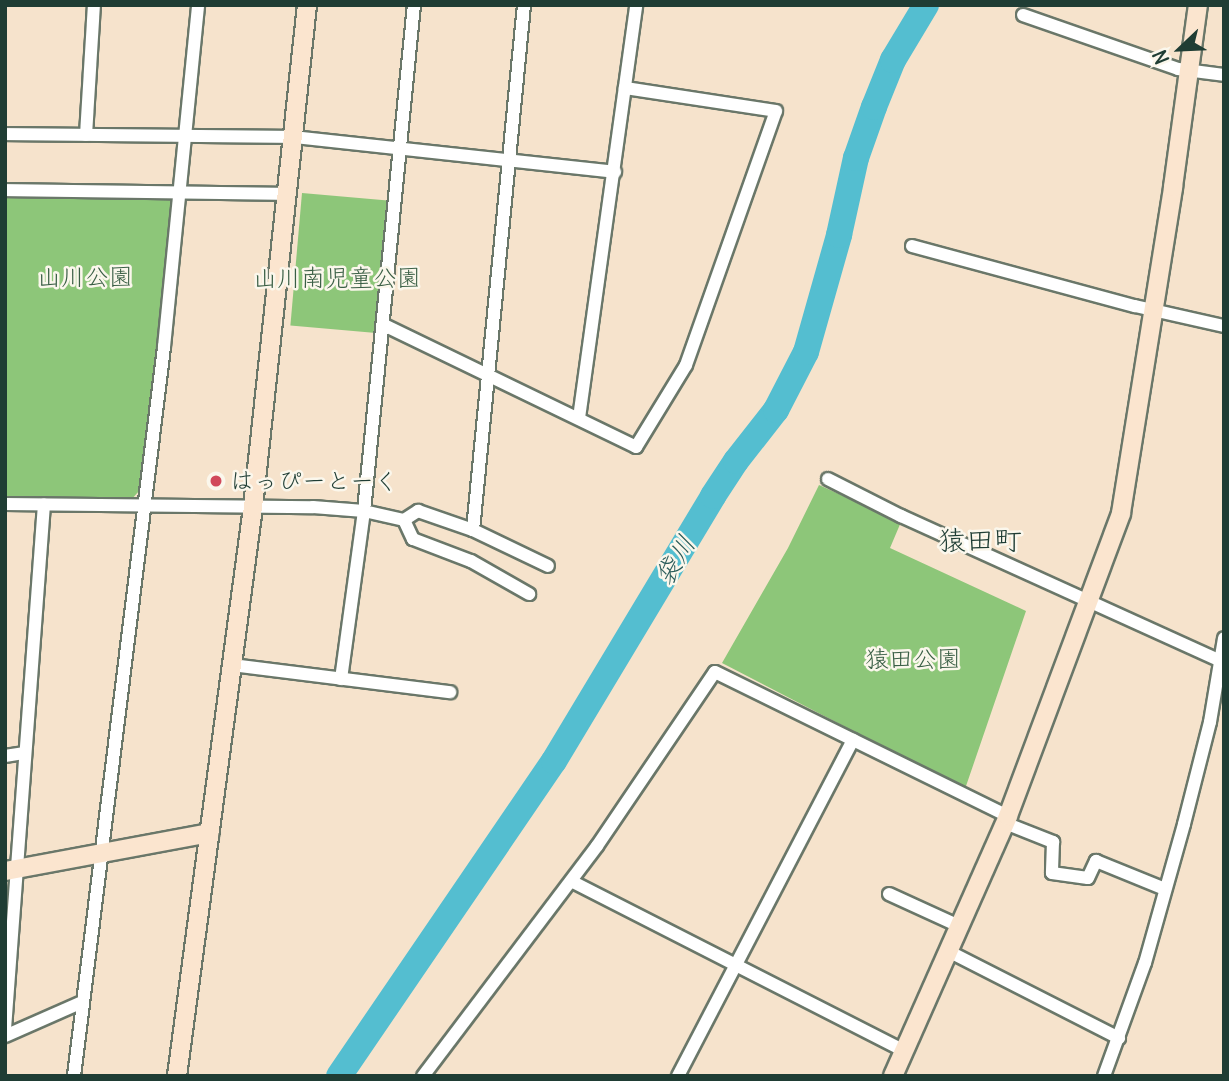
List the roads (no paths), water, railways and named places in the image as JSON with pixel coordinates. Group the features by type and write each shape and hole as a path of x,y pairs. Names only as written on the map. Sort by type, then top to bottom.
{"street":[{"path":"86,135 94,5"},
{"path":"74,1076 99,854 144,506 180,192 198,5"},
{"path":"177,1076 253,507 307,5"},
{"path":"341,679 364,511 414,5"},
{"path":"473,530 524,5"},
{"path":"579,418 636,5"},
{"path":"892,1076 1006,819 1127,488 1198,5"},
{"path":"1023,15 1190,71 1224,75"},
{"path":"384,324 636,447 686,365 775,111 625,89"},
{"path":"5,134 294,137 615,172"},
{"path":"5,190 288,194"},
{"path":"912,246 1154,311 1224,326"},
{"path":"828,480 1219,660"},
{"path":"5,504 364,511 404,520 418,510 473,530 548,566"},
{"path":"5,1029 11,870 25,753 44,504"},
{"path":"404,520 413,539 471,561 529,594"},
{"path":"1104,1076 1119,1038 1165,889 1210,722 1224,638"},
{"path":"232,665 450,692"},
{"path":"423,1076 570,881 715,672 1052,842 1052,873 1088,878 1096,861 1165,889"},
{"path":"678,1076 853,740"},
{"path":"5,756 25,753"},
{"path":"11,870 210,833"},
{"path":"570,881 904,1051"},
{"path":"889,894 959,926"},
{"path":"948,951 1119,1038"},
{"path":"5,1036 82,1002"}],"waterway":[{"name":"袋川","path":"339,1076 554,761 713,496 736,461 776,410 806,352 839,235 856,158 874,107 893,60 926,5"}],"place":[{"name":"はっぴーとーく","path":"216,481"}],"district":[{"name":"猿田町","path":"980,540"}],"park label":[{"name":"山川公園","path":"85,277"},
{"name":"山川南児童公園","path":"337,278"},
{"name":"猿田公園","path":"913,659"}]}
